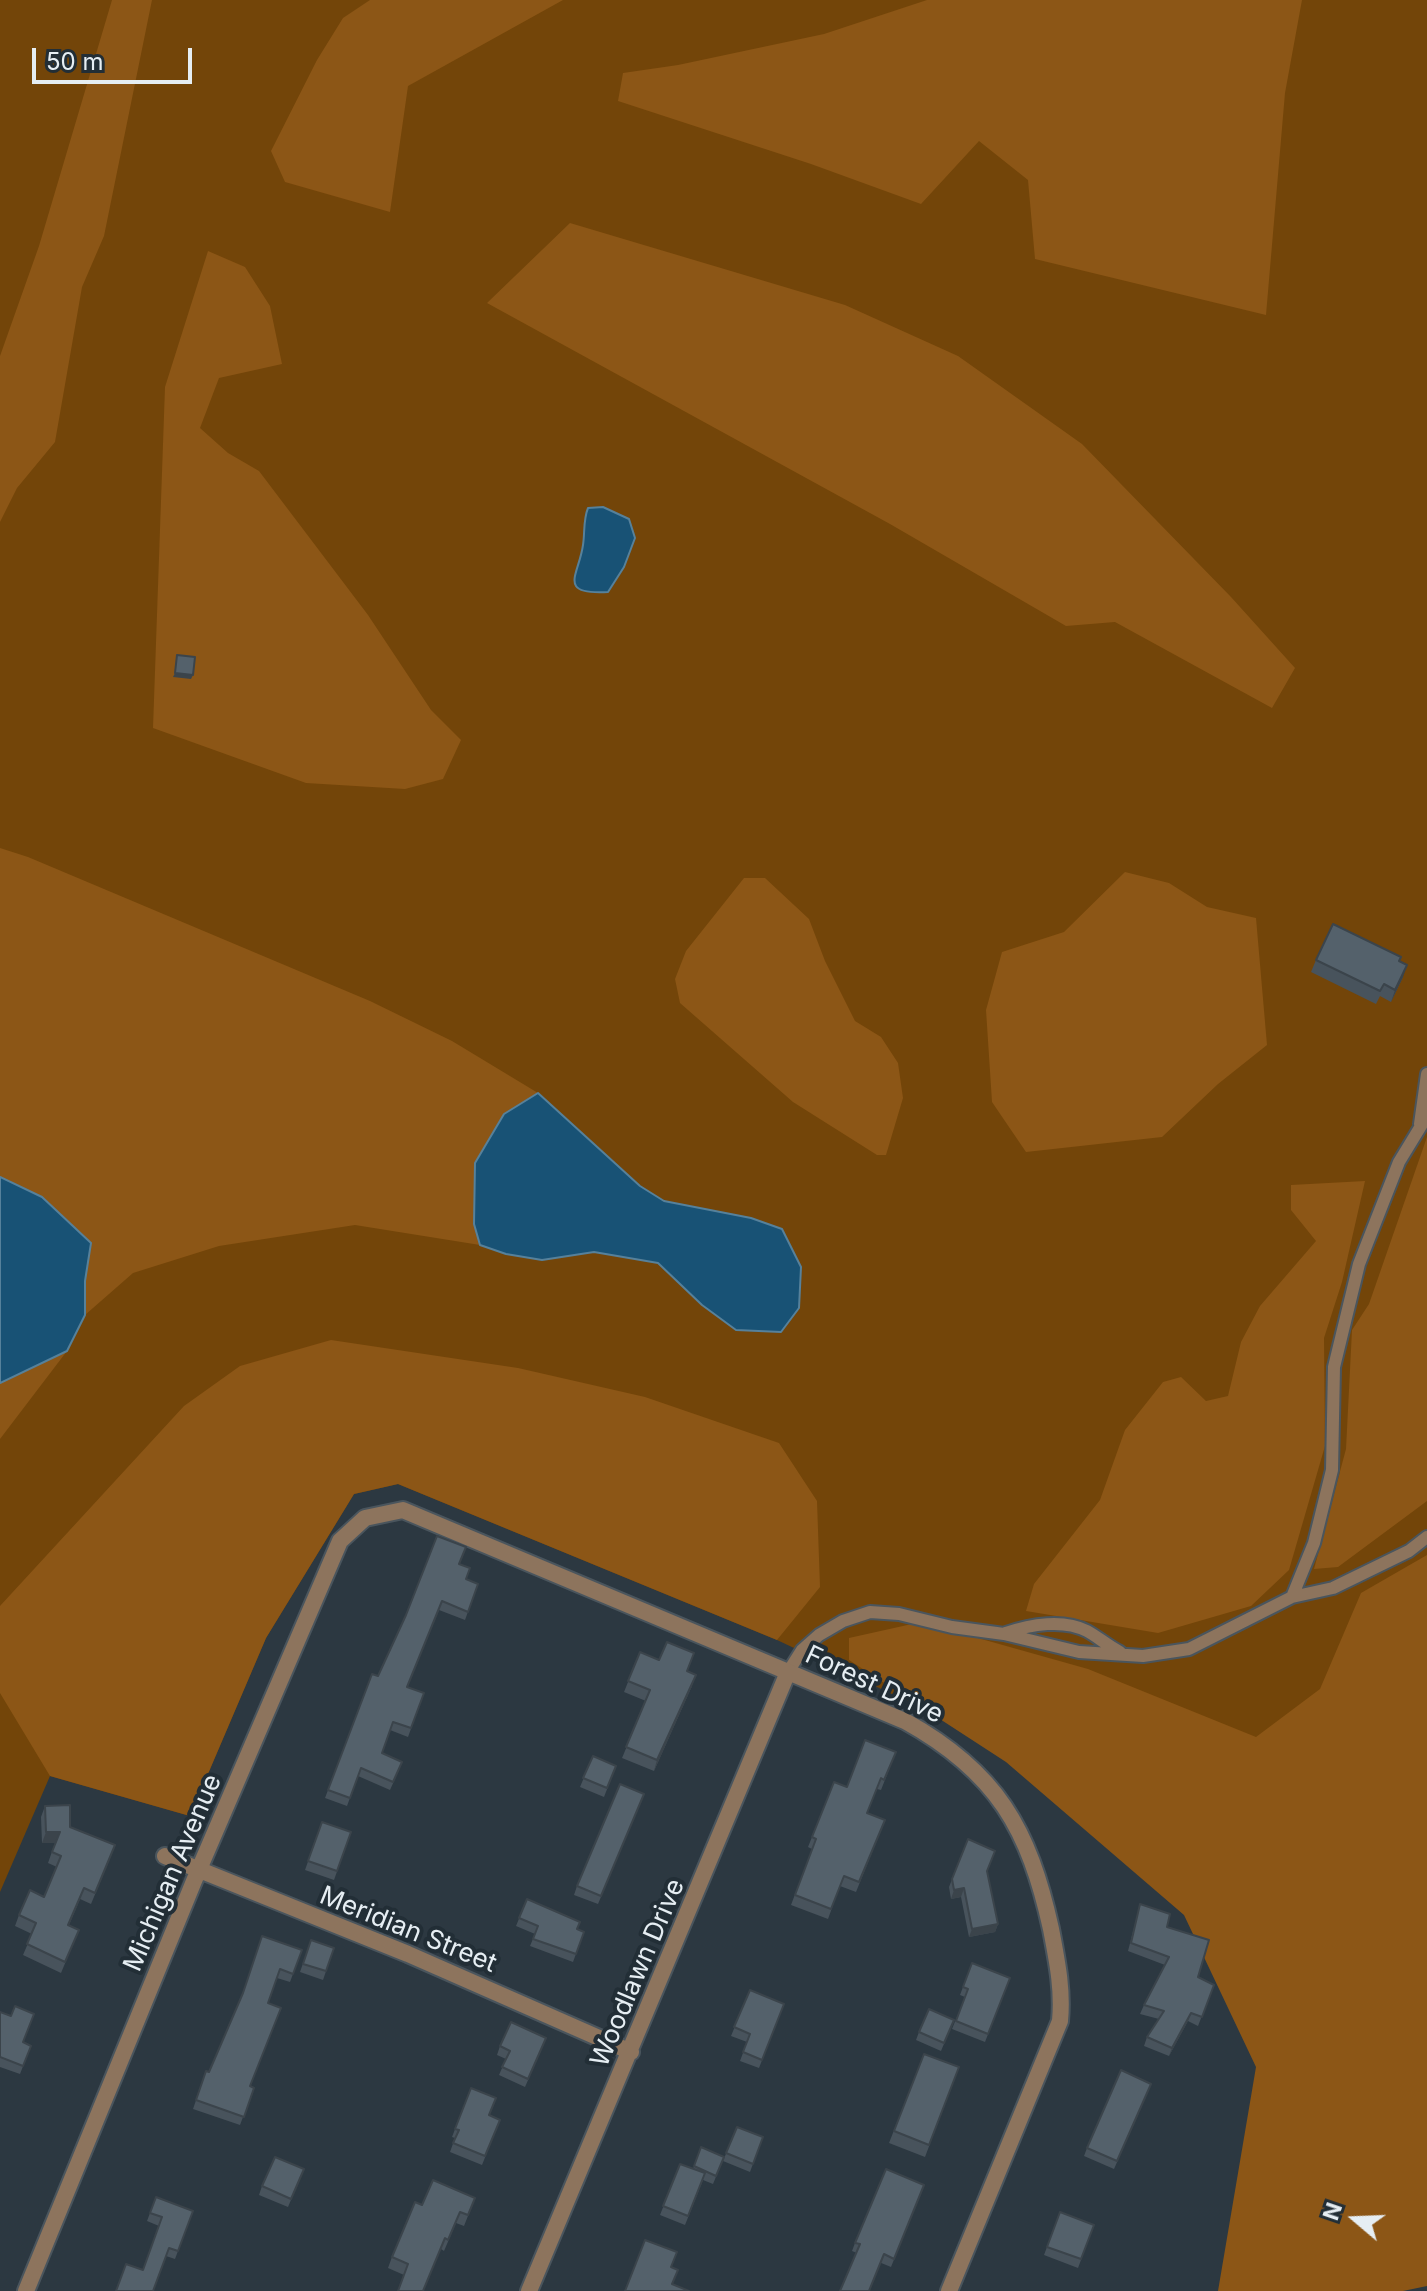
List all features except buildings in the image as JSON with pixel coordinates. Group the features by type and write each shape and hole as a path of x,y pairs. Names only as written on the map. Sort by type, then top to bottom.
{"street":[{"name":"Forest Drive","path":"403,1510 905,1721 931,1735 965,1760 993,1789 1016,1822 1045,1901 1061,1977 1060,2021 949,2291"},
{"name":"Michigan Avenue","path":"26,2291 199,1871 340,1541 365,1518 403,1510"},
{"name":"Woodlawn Drive","path":"529,2291 788,1672"},
{"name":"Meridian Street","path":"165,1856 408,1954 631,2052"}],"lane":[{"path":"1292,1597 1314,1543 1332,1470 1334,1367 1359,1264 1399,1162 1423,1122 1427,1074"},
{"path":"788,1672 802,1650 819,1635 843,1621 870,1612 899,1614 952,1627 1004,1634 1079,1652 1143,1656 1189,1649 1292,1597 1333,1588 1409,1551 1427,1537"},
{"path":"1004,1634 1050,1624 1066,1624 1086,1631 1122,1654"}],"shaded area":[{"path":"0,0 1427,0 1427,1722 1367,1763 960,1726 777,1640 398,1484 354,1494 266,1638 190,1816 50,1776 0,1892"},
{"path":"112,0 152,0 104,236 82,287 55,442 17,488 0,522 0,356 39,246"},
{"path":"370,0 563,0 408,86 390,212 285,182 271,151 317,60 343,18"},
{"path":"927,0 1302,0 1285,93 1266,315 1035,259 1028,180 979,141 921,204 811,164 618,101 623,73 678,65 824,34"},
{"path":"570,223 845,305 958,356 1082,444 1231,597 1295,668 1272,708 1115,622 1066,626 890,524 487,303"},
{"path":"208,251 245,267 270,306 282,364 219,378 200,428 228,453 259,471 368,615 431,710 461,740 443,779 405,789 306,783 153,728 165,387"},
{"path":"0,848 370,1001 452,1041 538,1093 504,1114 474,1224 480,1245 355,1225 219,1246 133,1273 85,1315 85,1281 91,1243 42,1197 0,1177"},
{"path":"1125,872 1169,883 1207,907 1256,918 1267,1045 1218,1084 1162,1137 1026,1152 992,1102 986,1010 1002,952 1064,932"},
{"path":"744,878 765,878 809,919 825,961 855,1021 881,1037 898,1063 903,1098 886,1155 877,1155 793,1102 680,1003 675,979 686,951"},
{"path":"1427,1137 1427,1501 1338,1567 1314,1569 1346,1449 1352,1330 1369,1304"},
{"path":"1365,1181 1342,1282 1324,1338 1325,1446 1289,1570 1251,1606 1158,1633 1026,1611 1034,1584 1100,1500 1125,1430 1163,1382 1181,1377 1206,1401 1228,1396 1241,1342 1260,1306 1316,1241 1291,1210 1291,1185"},
{"path":"331,1340 518,1368 645,1397 779,1443 817,1501 820,1587 777,1640 398,1484 354,1494 266,1638 190,1816 50,1776 0,1693 0,1606 184,1406 240,1366"},
{"path":"67,1351 0,1439 0,1383"},
{"path":"1427,1555 1427,2286 1403,2291 1218,2291 1256,2067 1184,1915 1006,1762 849,1660 849,1638 921,1622 1088,1669 1256,1737 1320,1689 1361,1593"}],"water":[{"path":"603,507 629,519 635,538 624,567 608,592 592,592 582,590 574,581 583,545 586,513 588,508"},
{"path":"538,1093 640,1186 664,1201 751,1218 782,1229 801,1267 799,1308 781,1332 736,1330 702,1305 658,1263 594,1252 542,1260 506,1254 480,1245 474,1224 475,1163 504,1114"},
{"path":"0,1177 42,1197 91,1243 85,1281 85,1315 67,1351 0,1383"}]}
